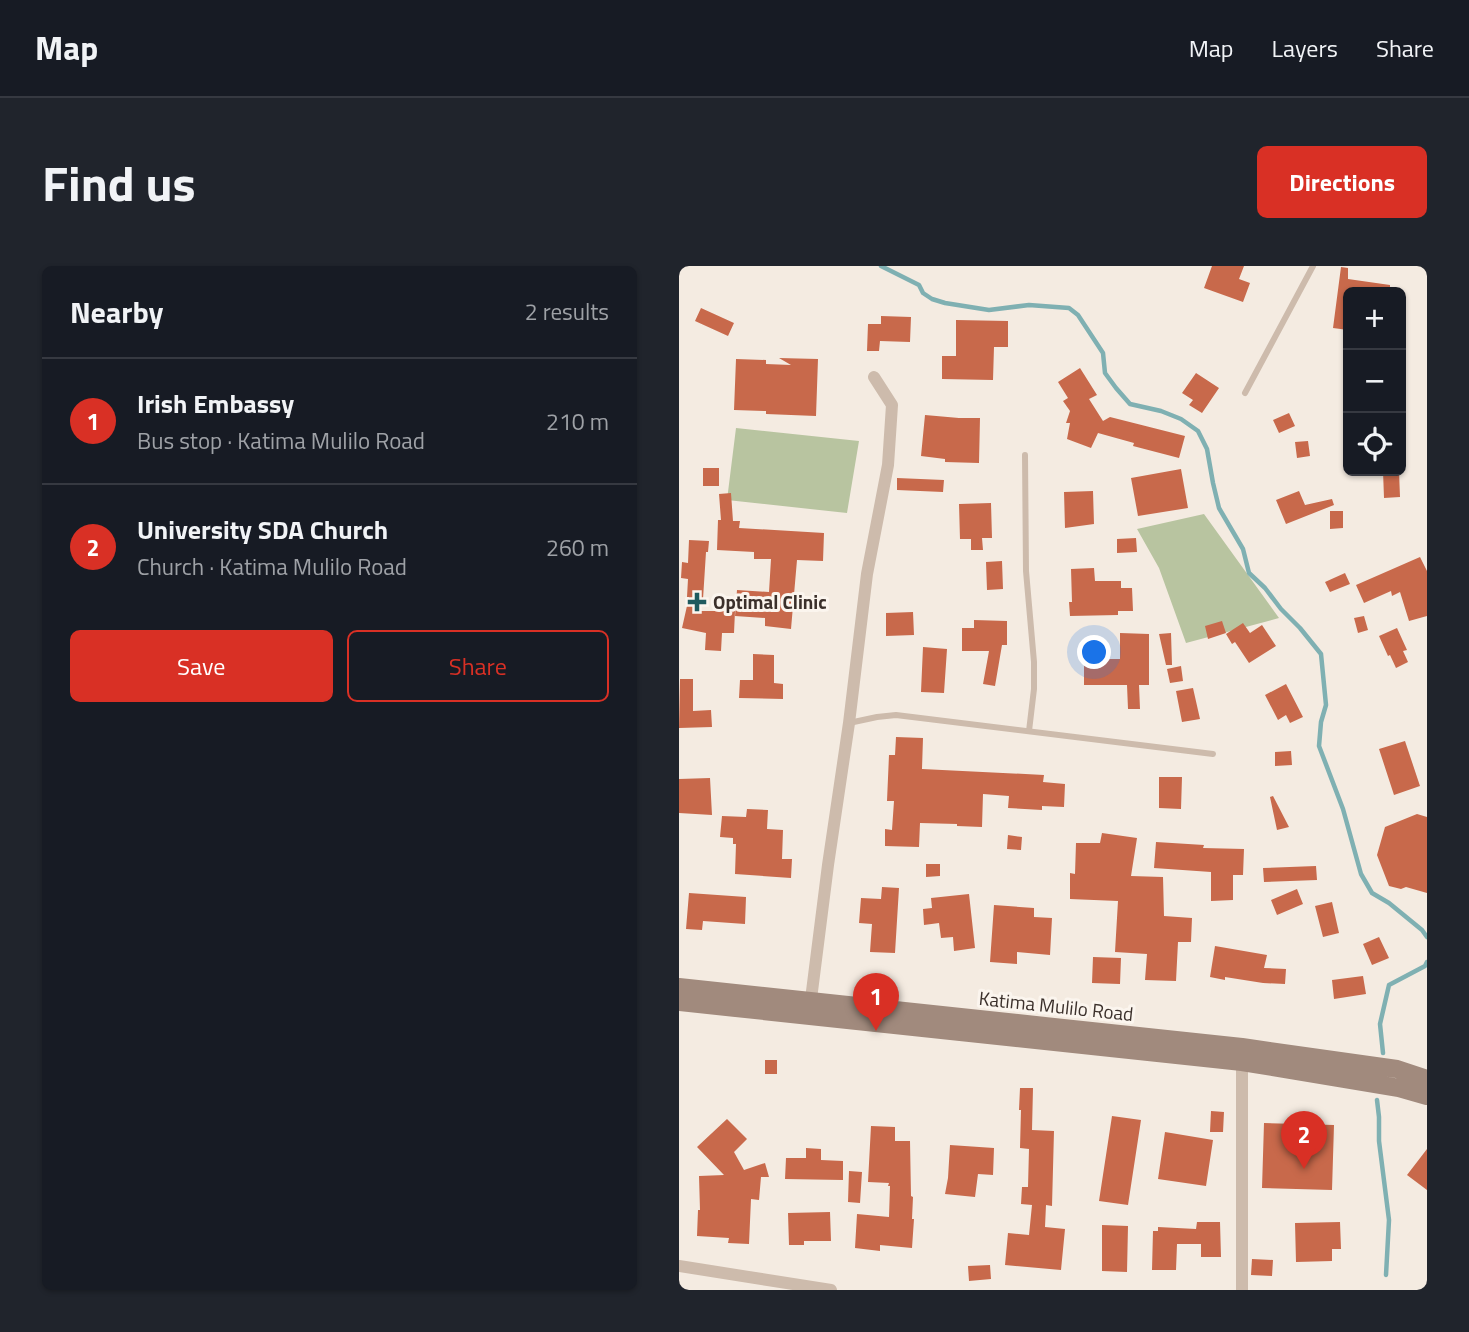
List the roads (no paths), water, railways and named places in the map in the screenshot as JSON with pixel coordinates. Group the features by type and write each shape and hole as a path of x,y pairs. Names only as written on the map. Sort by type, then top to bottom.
{"main road":[{"name":"Katima Mulilo Road","path":"679,987 810,1008 1397,1069 1427,1079"},
{"name":"Katima Mulilo Road","path":"679,1002 810,1008"},
{"name":"Katima Mulilo Road","path":"1242,1054 1427,1096"}],"street":[{"path":"810,1008 867,574 888,465 892,405 874,377"},
{"path":"1242,1054 1242,1290"},
{"path":"679,1266 831,1290"}],"lane":[{"path":"1245,393 1313,266"},
{"path":"1025,455 1026,571 1034,662 1030,731"},
{"path":"849,723 877,716 897,715 1213,754"}],"waterway":[{"path":"881,266 919,285 923,293 932,299 945,303 989,310 1029,305 1069,308 1078,315 1103,353 1105,373 1130,404 1161,411 1181,419 1198,431 1207,449 1219,508 1243,549 1249,573 1321,654 1326,705 1319,746 1343,809 1361,874 1372,893 1389,903 1427,937"},
{"path":"1383,1053 1380,1024 1389,985 1425,966 1427,962"},
{"path":"1377,1100 1389,1220 1386,1275"}],"place":[{"name":"Optimal Clinic","path":"697,602"},
{"name":"Irish Embassy","path":"876,1031"},
{"name":"University SDA Church","path":"1304,1169"}]}
